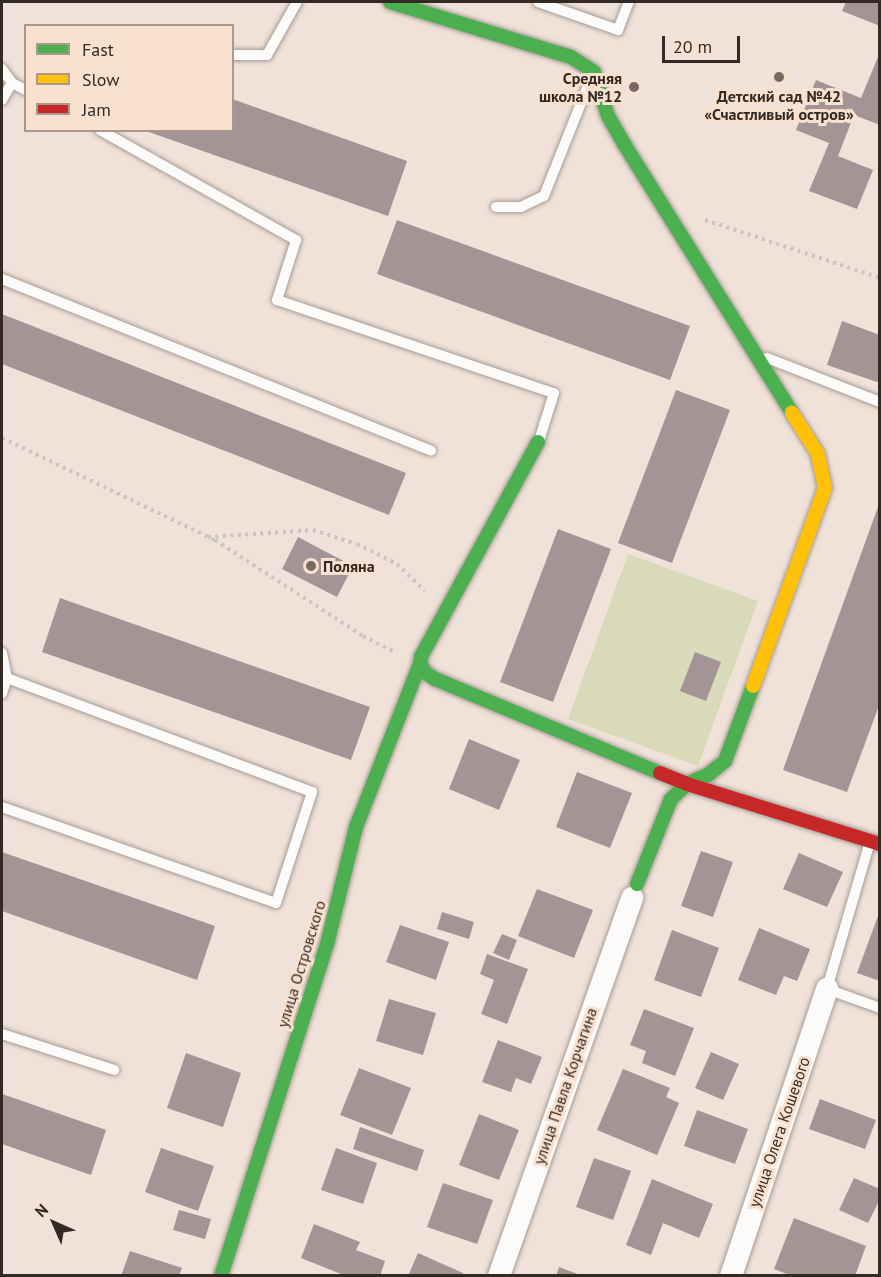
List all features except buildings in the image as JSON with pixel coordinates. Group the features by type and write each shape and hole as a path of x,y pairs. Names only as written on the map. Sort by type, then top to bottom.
{"street":[{"path":"390,2 571,57 594,72"},
{"name":"улица Павла Корчагина","path":"499,1275 667,805 687,784 709,774 725,761 825,488 818,454 608,116 594,72"},
{"name":"улица Островского","path":"221,1275 328,940 356,827 420,664 445,610 538,442"},
{"path":"420,664 435,679 687,784 875,843"},
{"name":"улица Олега Кошевого","path":"731,1275 827,989"}],"lane":[{"path":"234,55 267,55 297,2"},
{"path":"538,2 618,30 629,2"},
{"path":"2,69 12,83 24,89"},
{"path":"496,207 521,207 544,196 594,72"},
{"path":"2,100 12,83"},
{"path":"104,132 296,240 277,300 554,393 538,442"},
{"path":"2,279 432,451"},
{"path":"756,353 879,402"},
{"path":"2,653 7,678 2,693"},
{"path":"2,807 276,903 312,792 7,678"},
{"path":"875,843 827,989 879,1008"},
{"path":"2,1034 114,1070"}],"path":[{"path":"662,205 879,278"},
{"path":"2,438 207,537 363,636 420,664"},
{"path":"207,537 313,530 357,544 397,564 445,610"}],"green space":[{"path":"628,554 758,601 698,766 568,719"}],"traffic: fast":[{"path":"390,2 571,57 594,72 608,116 624,144 792,413"},
{"path":"538,442 421,657 420,664 426,673 435,679 660,773"},
{"path":"221,1276 328,940 356,827 420,664"},
{"path":"637,884 671,799 687,784 709,774 725,761 753,686"}],"traffic: slow":[{"path":"753,686 825,488 818,454 792,413"}],"traffic: jam":[{"path":"660,773 687,784 880,844"}],"place":[{"name":"Детский сад №42 «Счастливый остров»","path":"779,77"},
{"name":"Средняя школа №12","path":"634,87"},
{"name":"Поляна","path":"311,566"}]}
